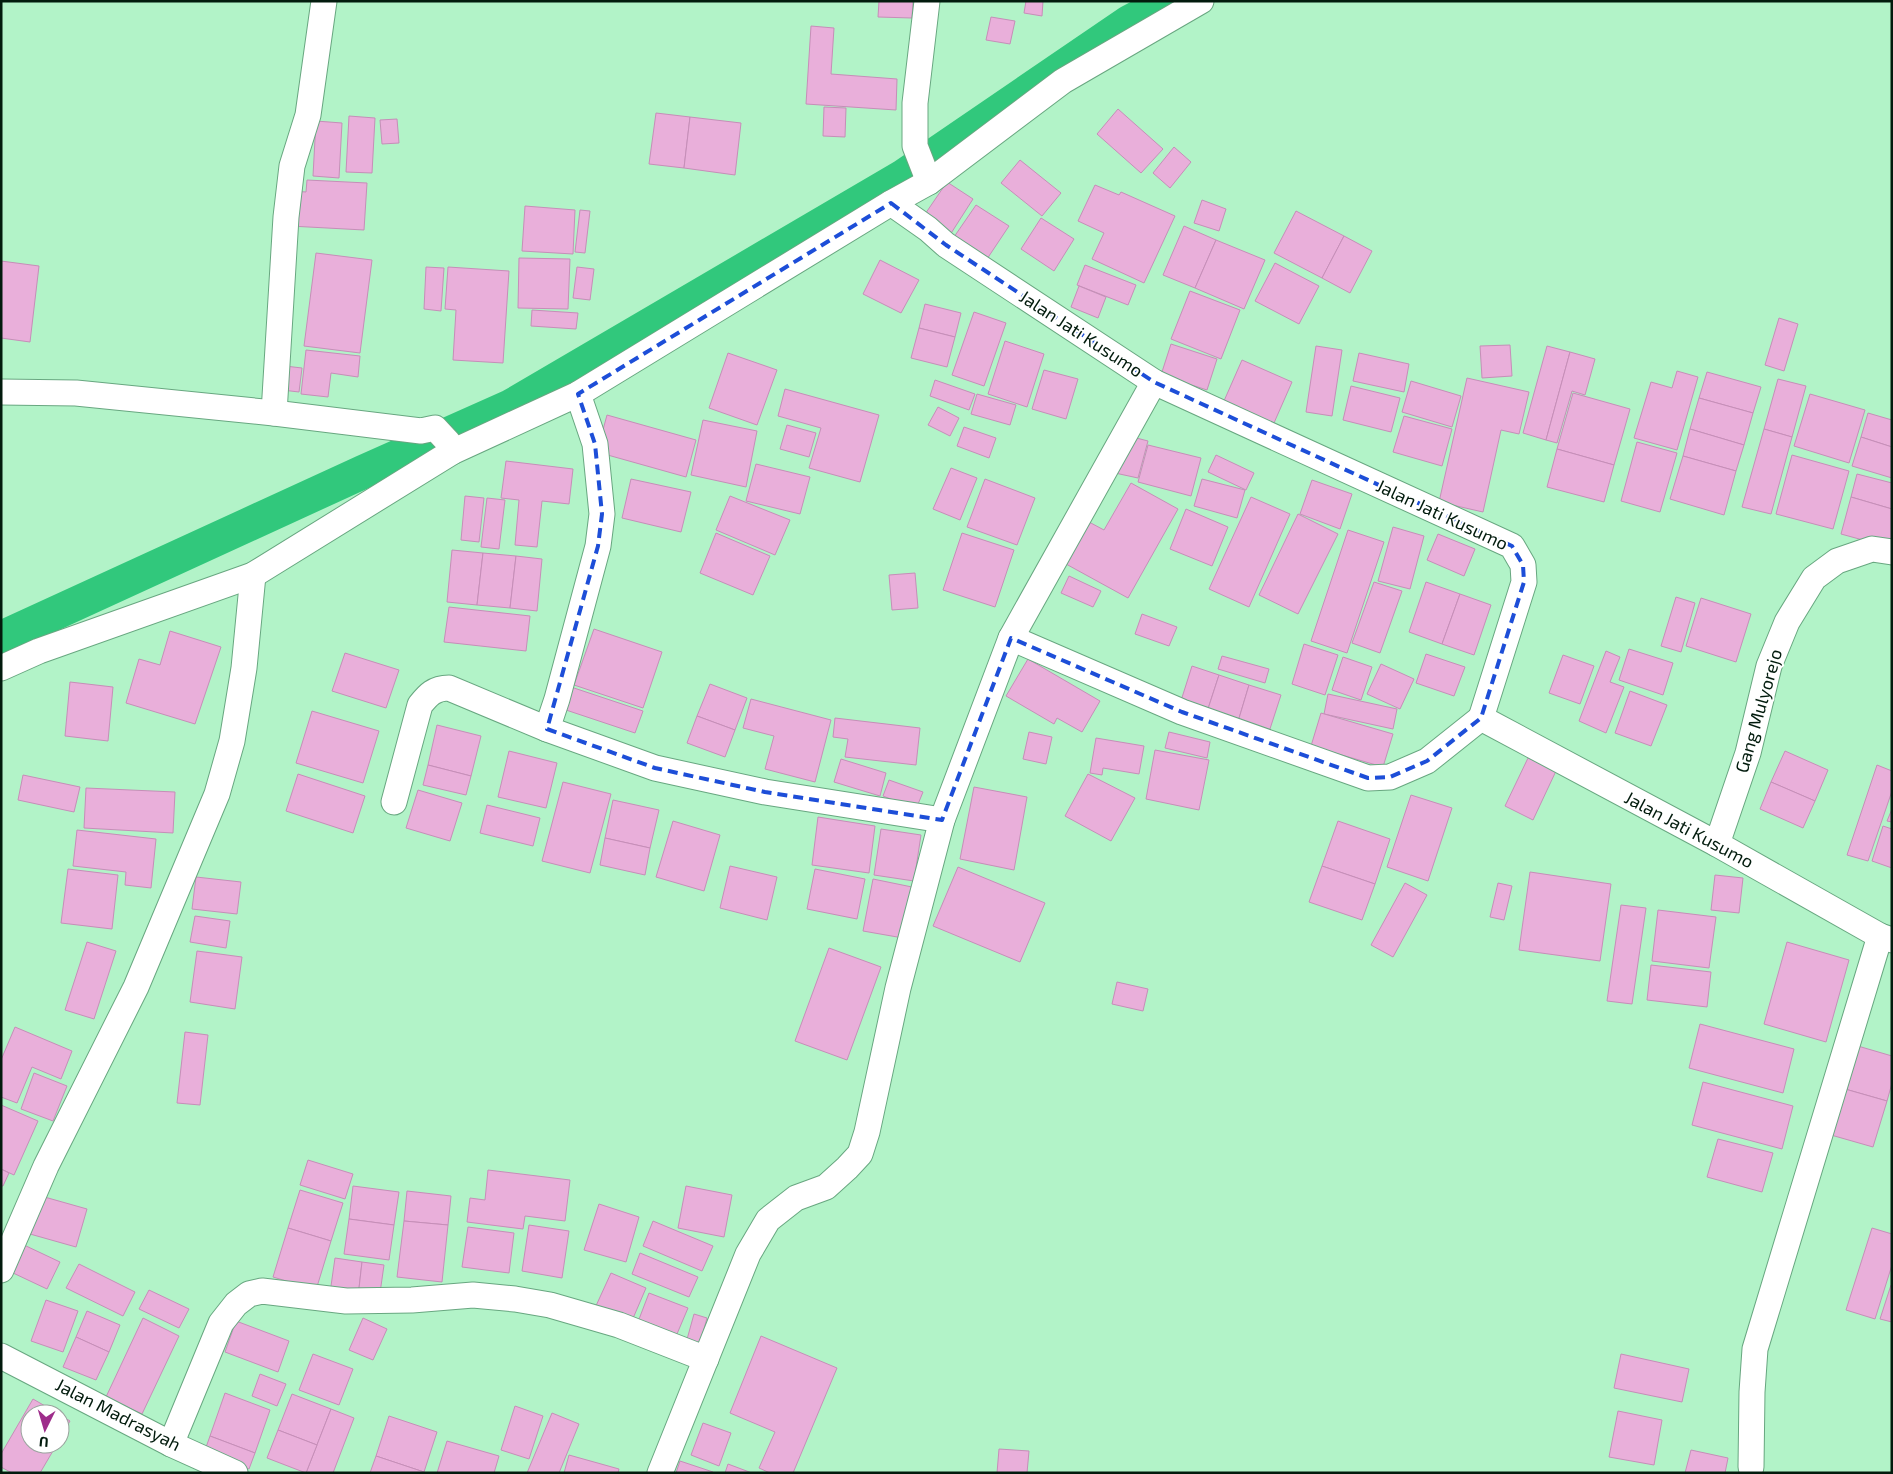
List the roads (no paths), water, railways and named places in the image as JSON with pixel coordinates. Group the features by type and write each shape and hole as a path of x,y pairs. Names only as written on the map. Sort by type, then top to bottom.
{"street":[{"path":"274,413 286,217 292,166 308,115 324,1"},
{"path":"926,176 915,146 915,104 927,1"},
{"path":"1,668 39,651 253,575 445,440 578,394 891,203 926,176 1063,81 1201,1"},
{"name":"Jalan Jati Kusumo","path":"891,203 928,229 946,245 1154,382 1512,546 1523,565 1524,582 1481,718 1886,938"},
{"path":"660,1473 748,1254 768,1220 796,1198 826,1187 848,1168 860,1154 868,1132 898,988 942,820 1010,638 1154,382"},
{"path":"1,392 76,393 274,413 421,431 445,440"},
{"path":"547,729 557,699 598,546 602,514 595,444 578,394"},
{"name":"Gang Mulyorejo","path":"1716,844 1748,753 1769,666 1788,622 1814,578 1837,561 1872,549 1892,552"},
{"path":"1,1270 46,1166 136,987 217,794 232,741 244,668 253,575"},
{"path":"1010,638 1182,712 1368,778 1390,777 1427,761 1481,718"},
{"path":"394,802 420,705 428,694 439,688 448,688 547,729 655,768 765,792 942,820"},
{"path":"1752,1467 1752,1392 1755,1350 1886,938"},
{"path":"172,1444 221,1323 236,1304 249,1294 262,1291 346,1301 412,1300 473,1296 515,1299 550,1306 619,1325 706,1359"},
{"name":"Jalan Madrasyah","path":"1,1356 172,1444 235,1473"}],"waterway":[{"path":"1,638 511,406 902,177 1129,22 1169,1"}]}
